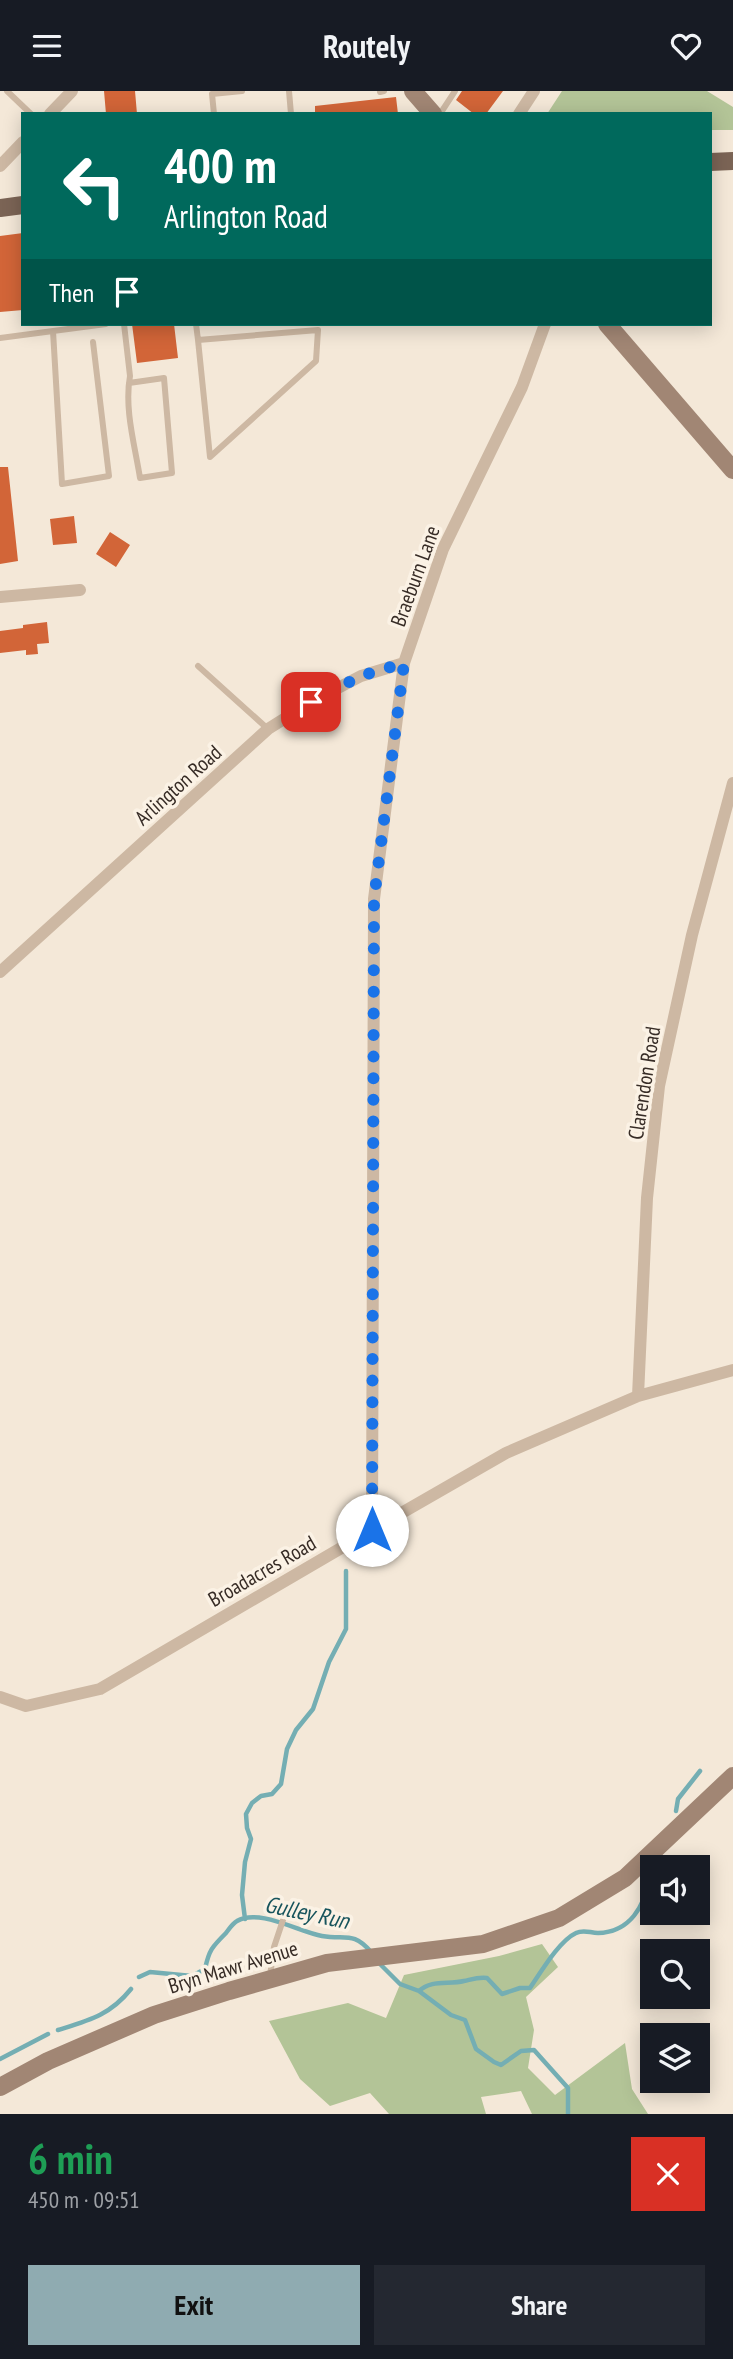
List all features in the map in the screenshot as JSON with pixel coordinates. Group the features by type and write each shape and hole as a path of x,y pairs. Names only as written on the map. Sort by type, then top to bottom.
{"main road":[{"path":"712,162 733,161"},
{"path":"0,208 21,205"}],"street":[{"path":"52,112 72,91"},
{"path":"413,91 431,112"},
{"path":"520,112 534,91"},
{"path":"0,166 21,144"},
{"name":"Braeburn Lane","path":"372,1530 374,899 404,663 443,549 522,387 544,326"},
{"path":"609,326 733,470"},
{"path":"0,597 80,590"},
{"name":"Arlington Road","path":"0,972 268,729 311,702 361,676 404,663"},
{"name":"Clarendon Road","path":"638,1396 647,1198 659,1086 692,935 733,782"},
{"name":"Broadacres Road","path":"0,1697 26,1706 100,1689 506,1453 638,1396 733,1370"},
{"name":"Bryn Mawr Avenue","path":"0,2087 48,2061 154,2015 270,1979 327,1963 483,1944 559,1918 625,1878 733,1776"}],"lane":[{"path":"7,91 29,112"},
{"path":"214,112 212,94 242,91"},
{"path":"289,91 291,112"},
{"path":"441,112 455,91"},
{"path":"0,338 91,326"},
{"path":"124,326 128,400 140,478 172,473 164,377 129,383"},
{"path":"196,326 210,457 316,361 318,330 198,340"},
{"path":"53,331 62,484 109,476 93,342"},
{"path":"198,666 268,729"},
{"path":"270,1979 274,1947 281,1923"}],"green space":[{"path":"562,91 707,91 733,107 733,130 712,130 712,112 548,112"},
{"path":"542,1944 558,1967 526,1997 534,2030 528,2068 555,2095 625,2043 632,2089 648,2114 532,2114 521,2091 481,2097 486,2114 389,2114 370,2093 330,2106 300,2079 269,2021 348,2003 386,2018 404,1975 499,1956"}],"building":[{"path":"104,91 135,91 137,112 106,112"},
{"path":"462,91 503,91 487,112 471,112 456,100"},
{"path":"396,97 398,112 315,112 315,106"},
{"path":"21,233 21,310 0,312 0,236"},
{"path":"132,326 174,326 178,358 137,363"},
{"path":"0,467 8,467 18,561 0,564"},
{"path":"74,516 77,543 53,545 50,519"},
{"path":"110,532 130,545 116,567 96,554"},
{"path":"47,622 49,643 37,644 38,654 26,655 26,650 0,653 0,631"}],"waterway":[{"path":"245,1919 242,1895 245,1862 251,1839 246,1814 252,1803 261,1796 272,1794 281,1784 287,1749 296,1730 313,1709 329,1662 346,1629 346,1571"},
{"path":"676,1811 678,1799 700,1771"},
{"path":"419,1991 435,1984 481,1978 487,1978 502,1994 530,1988 570,1937 582,1931 598,1933 619,1928 627,1923 640,1907"},
{"name":"Gulley Run","path":"139,1977 150,1972 192,1976 205,1969 214,1946 234,1923 246,1918 267,1919 322,1936 354,1939 371,1952"},
{"name":"Gulley Run","path":"378,1962 400,1984 419,1991 451,2015 465,2020 476,2049 494,2062 501,2065 521,2051 534,2050 568,2088 568,2114"},
{"name":"Gulley Run","path":"58,2030 107,2011 131,1989"},
{"name":"Gulley Run","path":"0,2059 48,2034"}],"route":[{"path":"311,702 361,676 404,663 374,899 372,1530"}]}
